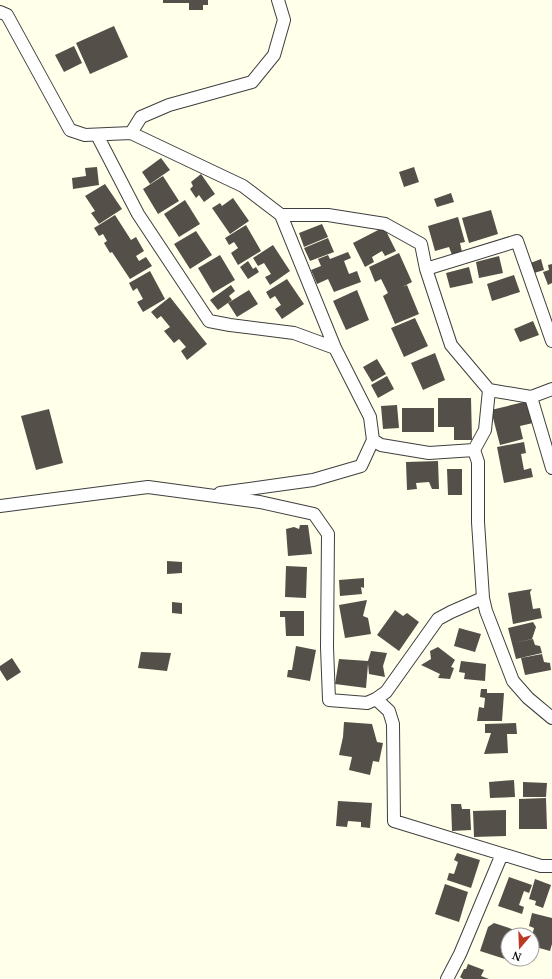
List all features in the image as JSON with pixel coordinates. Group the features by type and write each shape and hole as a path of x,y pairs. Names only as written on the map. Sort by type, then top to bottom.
{"street":[{"path":"131,133 141,117 169,105 252,82 274,55 284,20 278,0"},
{"path":"0,12 8,15 70,130 85,135 117,132 131,133 243,186 281,215 335,348 370,417 373,440 361,466 313,480 204,495"},
{"path":"97,135 138,214 209,321 294,333 335,348"},
{"path":"281,215 328,215 385,224 421,244 426,269 451,345 489,390 531,396 552,388"},
{"path":"426,269 516,241 552,341"},
{"path":"489,390 485,430 474,450 478,462 478,522 483,598 486,611 513,681 528,698 552,718"},
{"path":"531,396 552,468"},
{"path":"373,440 381,445 429,453 474,450"},
{"path":"0,506 148,488 260,502 314,514 328,534 327,647 329,700 367,703 376,700 386,692 438,619 483,598"},
{"path":"376,700 389,711 393,724 394,820 540,866 552,866"},
{"path":"447,979 460,954 502,854"}],"building":[{"path":"163,0 208,0 208,5 203,5 203,10 189,10 189,3 163,3"},
{"path":"114,26 128,57 90,74 76,43"},
{"path":"74,46 82,63 64,72 55,55"},
{"path":"161,158 170,170 150,184 142,172"},
{"path":"97,167 99,185 73,189 72,178 86,176 85,168"},
{"path":"414,167 419,182 404,187 399,172"},
{"path":"201,174 215,194 204,202 199,195 196,198 190,189 193,186 191,182"},
{"path":"163,176 179,201 158,214 143,189"},
{"path":"105,184 122,209 99,224 91,213 95,211 85,196"},
{"path":"451,193 454,202 437,207 434,199"},
{"path":"233,198 249,221 230,234 212,208 220,203 222,206"},
{"path":"185,200 200,224 179,237 164,214"},
{"path":"491,210 498,234 469,243 462,218"},
{"path":"115,215 131,240 136,237 144,251 136,256 139,261 146,257 152,266 130,279 112,252 110,253 104,243 107,241 103,234 99,236 94,228"},
{"path":"458,217 465,242 460,243 462,252 452,255 449,247 435,251 428,226"},
{"path":"322,224 328,237 304,247 299,233"},
{"path":"246,225 261,251 238,265 231,253 238,248 234,242 229,245 225,238"},
{"path":"384,227 396,251 385,256 382,251 372,257 374,262 365,267 353,243"},
{"path":"196,231 212,255 190,269 174,244"},
{"path":"328,238 334,252 310,261 304,248"},
{"path":"273,245 290,271 270,285 265,277 271,274 264,263 258,266 253,258"},
{"path":"348,252 351,258 344,261 349,274 357,271 361,282 334,292 328,279 317,284 311,270 321,266 318,259 328,255 330,259"},
{"path":"399,253 412,282 402,287 407,285 419,314 395,324 383,296 388,293 381,279 375,282 369,267"},
{"path":"220,255 235,280 213,293 198,268"},
{"path":"499,256 503,273 479,278 476,262"},
{"path":"541,259 544,270 531,274 528,264"},
{"path":"248,261 253,269 256,267 259,272 248,279 240,267"},
{"path":"552,264 552,283 548,285 543,272 549,270 548,265"},
{"path":"469,267 473,283 450,288 446,273"},
{"path":"150,271 165,299 143,312 137,302 143,299 137,288 133,291 129,283"},
{"path":"514,275 520,292 492,301 487,284"},
{"path":"287,279 304,304 282,319 275,309 281,305 275,296 270,299 266,292"},
{"path":"231,285 235,291 229,296 232,300 218,310 210,300"},
{"path":"249,290 258,304 237,317 228,303"},
{"path":"357,290 369,320 346,330 333,301"},
{"path":"170,297 207,344 187,360 181,351 186,347 179,339 174,343 164,331 170,327 161,316 157,319 151,312"},
{"path":"415,318 428,346 404,357 391,328"},
{"path":"533,321 539,335 520,342 514,329"},
{"path":"435,353 445,380 423,390 411,363"},
{"path":"377,359 386,374 372,382 363,367"},
{"path":"387,376 394,389 378,398 371,385"},
{"path":"438,398 471,398 472,440 454,440 454,427 438,427"},
{"path":"528,401 533,423 520,426 523,439 500,445 491,410"},
{"path":"397,405 399,428 383,429 381,406"},
{"path":"402,408 434,408 434,432 402,432"},
{"path":"49,409 63,463 36,470 21,416"},
{"path":"524,442 526,453 521,454 524,470 531,468 533,477 504,483 497,447"},
{"path":"438,461 439,489 432,489 429,482 416,483 417,489 407,490 406,462"},
{"path":"447,469 462,469 462,495 448,495"},
{"path":"300,525 308,525 312,554 288,556 286,529 294,527 299,529"},
{"path":"167,561 182,562 182,573 167,574"},
{"path":"286,566 307,567 306,598 285,597"},
{"path":"364,578 364,588 361,587 362,594 340,596 339,580"},
{"path":"532,589 530,592 533,609 540,608 542,618 513,624 508,593"},
{"path":"367,600 363,616 368,618 371,634 345,638 339,605"},
{"path":"172,602 182,603 182,614 172,613"},
{"path":"395,610 403,616 407,613 419,622 399,651 377,635"},
{"path":"280,611 304,611 304,636 286,636 285,617 280,617"},
{"path":"533,622 536,627 532,639 513,643 533,639 535,645 540,646 542,653 516,659 508,628"},
{"path":"459,628 481,634 475,652 454,646"},
{"path":"296,646 316,650 310,681 287,677 288,670 292,670"},
{"path":"438,647 455,660 451,667 454,668 450,679 438,678 440,674 421,665 431,659 430,651"},
{"path":"371,651 387,653 383,666 385,677 369,674 368,664 366,688 335,684 339,659 368,661"},
{"path":"141,652 171,653 167,671 138,668"},
{"path":"542,654 544,662 550,663 551,670 525,675 521,658"},
{"path":"12,658 21,672 7,681 0,670 0,666"},
{"path":"461,661 486,664 485,681 464,679 465,673 459,672"},
{"path":"481,689 487,689 487,693 504,693 502,721 477,721 479,707 484,708 485,698 480,697"},
{"path":"344,722 372,724 377,742 383,743 379,762 373,761 370,775 349,770 352,757 339,755 343,737"},
{"path":"516,723 517,734 507,734 508,753 484,754 491,733 485,733 485,724"},
{"path":"514,780 515,797 490,798 489,782"},
{"path":"523,782 547,783 546,797 523,797"},
{"path":"546,798 547,829 519,829 519,799"},
{"path":"338,801 372,803 370,828 361,827 361,822 348,821 347,827 336,826"},
{"path":"451,804 461,804 462,809 470,809 471,830 452,831"},
{"path":"506,810 506,836 474,837 473,811"},
{"path":"457,853 480,860 471,888 447,880 449,873 454,874 458,862 454,860"},
{"path":"509,877 532,885 529,893 524,891 519,905 524,907 522,914 498,906"},
{"path":"535,879 551,885 543,908 535,905 536,901 529,899"},
{"path":"445,884 468,892 459,922 435,914"},
{"path":"532,913 552,918 552,944 550,951 540,948 540,927 529,926"},
{"path":"494,923 506,927 500,927 500,957 480,951 488,927"},
{"path":"468,964 484,970 481,976 489,979 463,979 460,977"}]}
